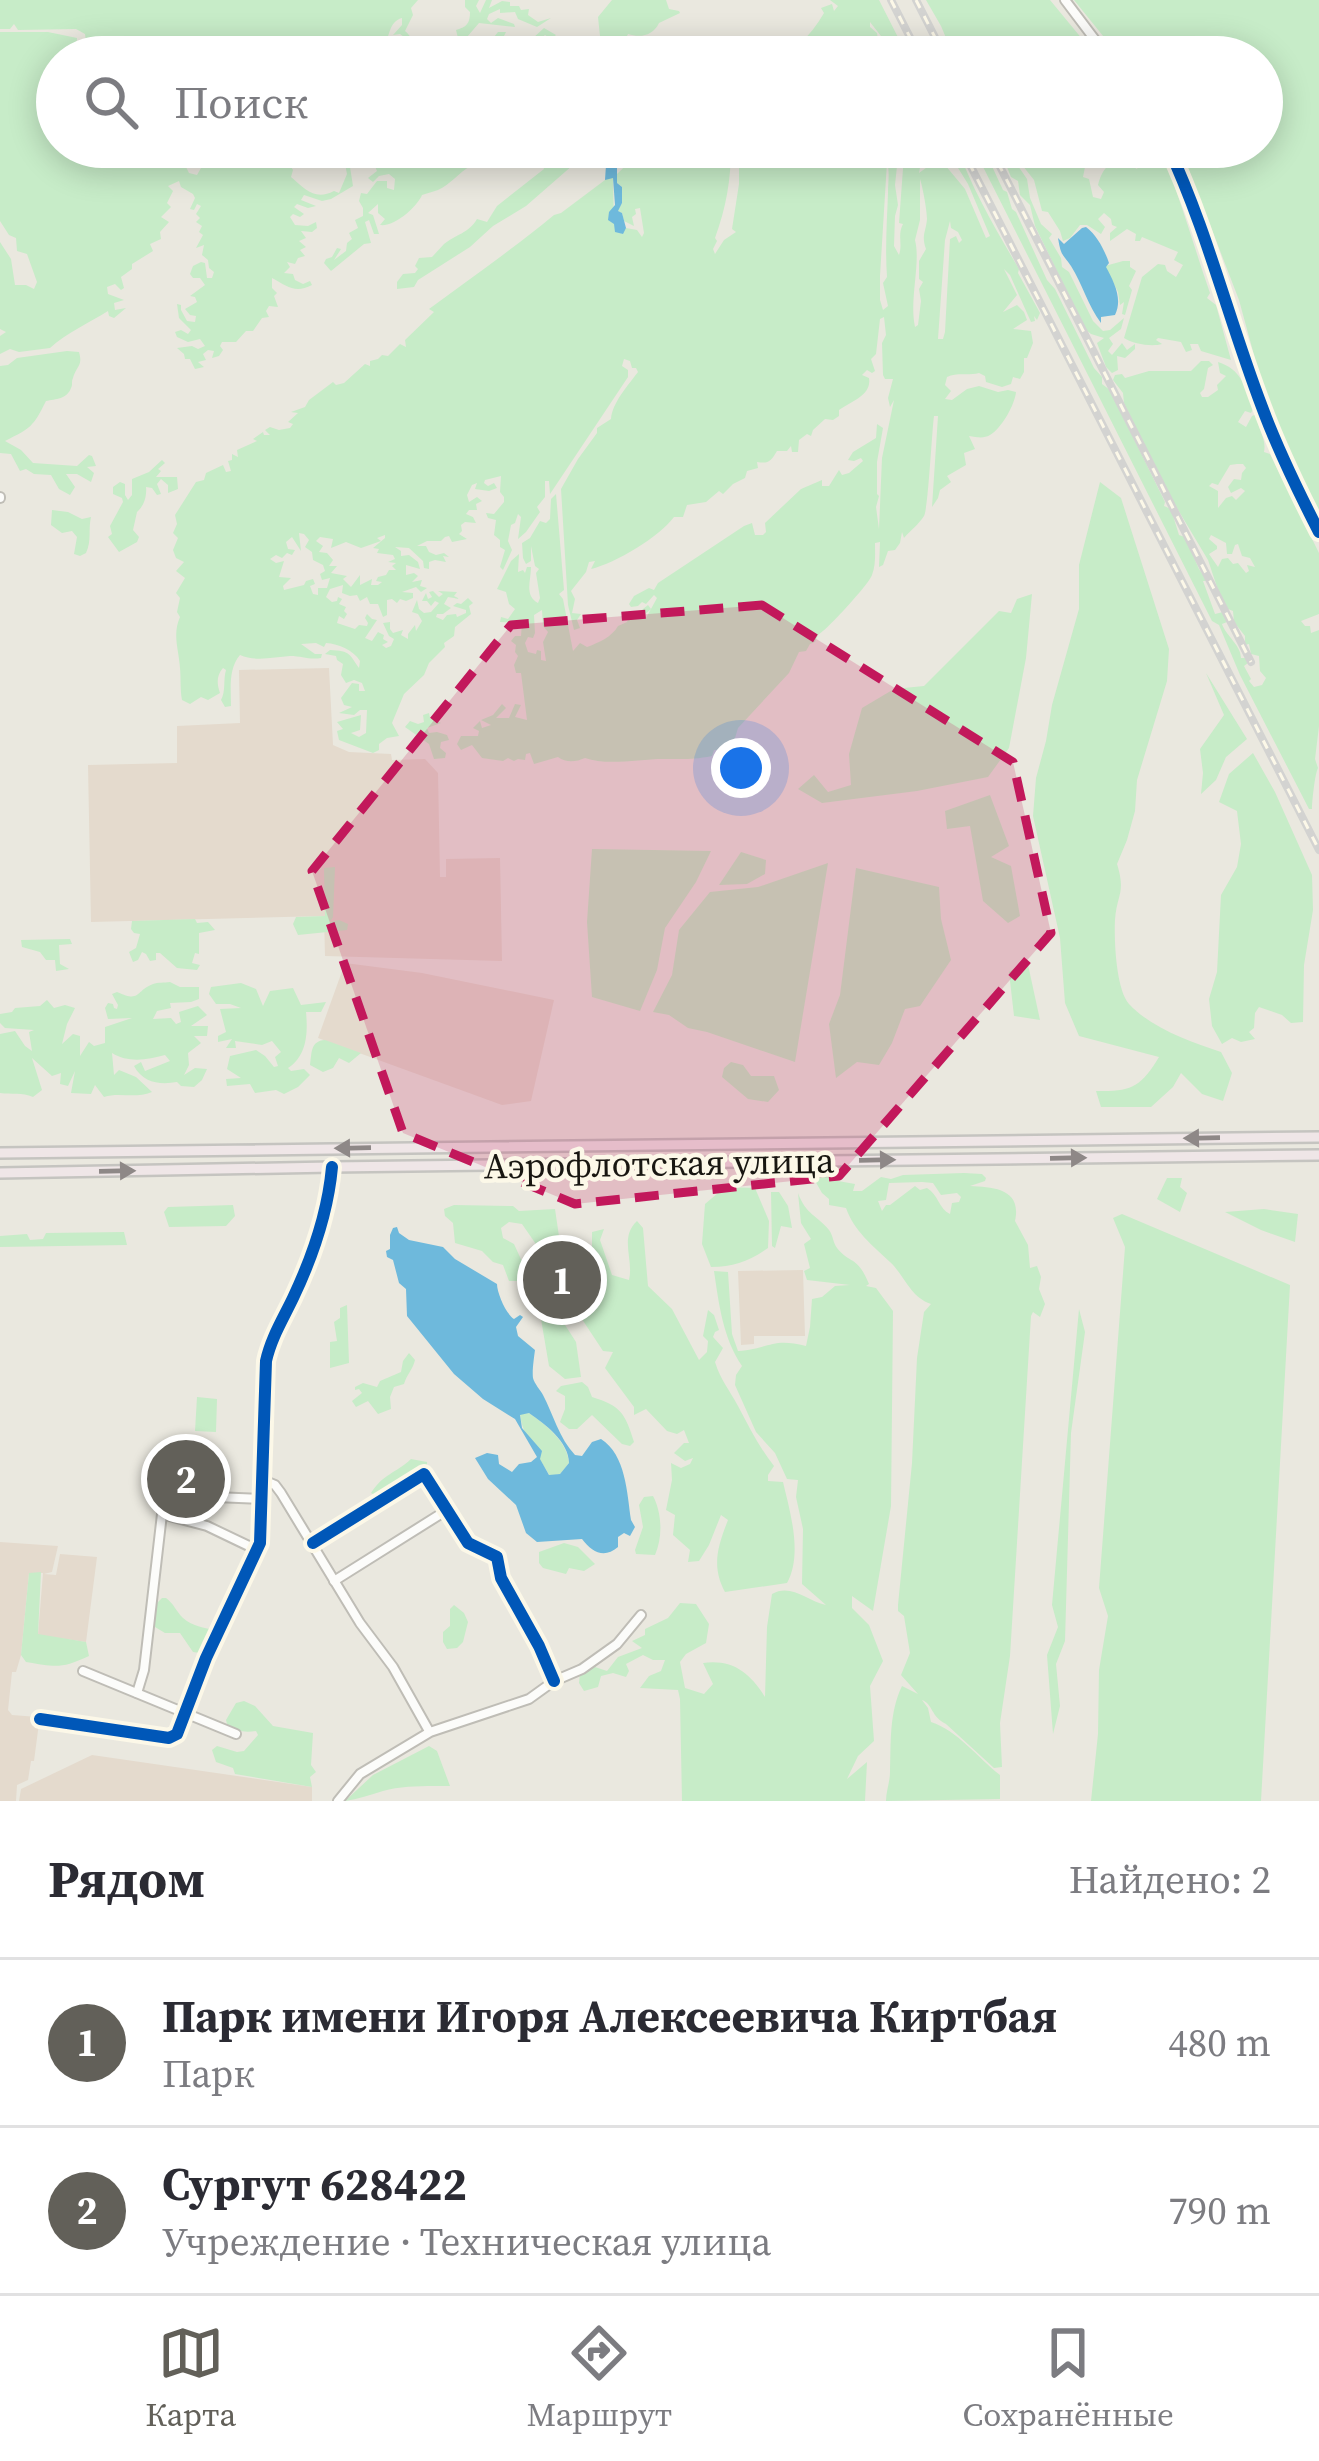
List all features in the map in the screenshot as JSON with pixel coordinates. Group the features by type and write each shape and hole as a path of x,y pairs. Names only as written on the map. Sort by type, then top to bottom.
{"main road":[{"name":"Аэрофлотская улица","path":"0,1153 1319,1137"},
{"name":"Аэрофлотская улица","path":"0,1173 1319,1155"}],"street":[{"path":"1065,0 1092,36"},
{"path":"1176,168 1285,465 1319,532"},
{"path":"40,1719 169,1738 176,1734 262,1537 269,1345 310,1257 332,1166"},
{"path":"313,1543 424,1474 468,1543 496,1557 501,1578 554,1682"},
{"path":"263,1480 281,1493 430,1732"},
{"path":"137,1693 144,1670 162,1514 169,1495 261,1499"},
{"path":"334,1581 447,1510"},
{"path":"162,1514 207,1526 257,1550"},
{"path":"338,1801 360,1774 430,1732 536,1696 582,1669 617,1644 641,1615"},
{"path":"83,1671 236,1734"}],"highlighted area":[{"path":"762,605 1013,762 1051,933 839,1176 575,1204 403,1133 312,871 511,625"}],"shaded area":[{"path":"329,668 333,745 349,752 391,754 392,760 425,759 438,773 440,877 446,877 446,859 500,858 502,961 325,956 324,916 91,922 88,765 177,763 177,726 240,723 239,670"},
{"path":"345,963 554,1000 531,1101 502,1105 318,1038"},
{"path":"803,1270 805,1336 754,1336 754,1344 741,1345 738,1271"},
{"path":"0,1542 58,1546 52,1572 44,1574 56,1575 60,1554 97,1557 86,1642 38,1635 43,1573 29,1573 21,1655 12,1672 8,1710 12,1715 38,1717 39,1723 34,1761 28,1780 17,1785 16,1801 0,1801"},
{"path":"92,1755 312,1787 312,1801 19,1801 21,1789"}],"green space":[{"path":"0,0 418,0 405,31 409,36 393,35 402,18 388,36 85,36 76,29 18,30 14,24 0,29"},
{"path":"465,0 479,0 480,13 486,0 492,0 489,8 510,2 510,6 529,9 528,15 538,22 551,18 537,27 518,19 515,12 500,13 500,9 487,19 491,23 498,18 515,27 479,23 468,36 458,36 456,30 469,19"},
{"path":"612,0 666,0 669,9 680,13 637,36 600,36 598,17"},
{"path":"830,0 879,0 897,36 881,36 870,22 877,36 807,36 824,13 821,8 832,4 834,11 838,6"},
{"path":"926,0 1050,0 1080,36 945,36"},
{"path":"1074,0 1319,0 1319,516 1266,399 1239,300 1188,168 1283,168 1283,36 1103,36"},
{"path":"0,32 67,36 36,36 36,168 186,168 197,175 201,168 292,168 291,177 321,195 339,193 346,168 350,168 353,186 331,199 322,201 304,195 301,200 316,206 294,207 304,214 290,217 295,225 316,222 317,228 301,231 306,238 299,241 306,247 300,250 305,256 295,264 287,262 290,267 284,273 312,285 296,289 272,278 278,307 269,306 269,317 236,342 222,342 219,356 212,358 214,351 208,350 203,354 206,360 198,362 204,367 195,369 177,348 205,346 200,339 188,342 177,337 175,332 191,330 179,318 177,304 187,321 195,322 196,316 185,309 197,302 190,296 205,285 190,274 193,266 205,263 207,278 214,272 202,255 204,245 196,248 203,235 196,222 201,206 190,209 195,198 179,181 168,186 173,191 167,203 171,207 161,217 169,222 160,232 161,239 150,244 153,251 121,277 124,288 107,287 108,294 124,300 114,303 115,310 126,308 114,318 108,311 50,348 10,349 0,354 0,336 6,332 0,329 0,242 11,259 15,285 34,289 37,282 27,254 17,251 16,238 0,221"},
{"path":"468,168 442,188 422,195 393,223 380,225 385,219 378,213 378,204 368,213 379,234 374,234 369,220 365,222 371,243 331,271 326,259 337,248 341,249 334,260 346,251 352,239 349,233 358,228 355,220 363,216 361,193 367,194 377,181 387,181 387,188 394,190 395,179 389,174 373,182 368,178 377,171"},
{"path":"570,168 526,206 414,287 397,289 403,274 418,269 419,258 432,257 477,219 487,222 497,206 544,169"},
{"path":"623,168 730,168 715,254 736,232 732,229 739,168 887,168 880,276 883,310 888,306 883,283 887,277 888,168 897,168 894,246 899,255 903,168 920,168 919,173 926,168 948,168 965,189 986,238 990,236 958,168 966,168 1040,313 1031,322 1004,269 1017,295 1003,312 1017,305 1027,320 1013,329 1031,331 1033,343 1024,358 1024,372 1002,387 986,382 979,373 947,377 945,385 951,391 945,399 979,386 1016,392 1007,415 990,435 969,436 975,449 964,453 966,465 947,476 951,482 940,490 932,507 938,416 934,416 924,516 904,538 902,532 900,543 888,551 879,567 880,542 875,543 873,571 864,587 806,651 799,652 789,673 738,728 725,751 714,750 712,756 613,762 558,757 534,764 530,753 525,760 503,761 482,758 472,745 461,750 457,744 461,736 478,736 473,728 480,721 482,728 491,725 481,720 502,704 506,708 496,718 509,718 515,704 521,705 515,717 527,720 521,673 516,673 514,665 516,645 511,641 521,636 522,623 500,622 515,609 506,592 497,589 519,554 518,572 531,567 530,592 538,603 539,569 531,546 531,561 526,564 522,543 540,521 550,519 551,499 556,494 564,590 559,594 573,651 580,643 596,644 627,622 631,612 648,605 651,609 657,598 654,595 646,604 631,607 634,596 654,590 744,526 752,523 755,535 763,535 765,523 801,489 822,480 822,486 829,486 839,470 842,475 849,473 863,461 848,460 876,438 877,424 883,428 877,462 879,529 882,458 894,400 890,407 893,379 883,375 884,317 871,359 875,371 862,375 869,378 867,389 839,410 839,416 825,419 811,436 799,440 798,452 792,452 791,446 777,451 769,461 757,462 758,468 747,471 745,478 723,494 719,491 706,502 687,505 683,517 674,517 636,548 591,569 595,561 589,562 571,591 575,599 572,613 581,614 580,628 574,630 568,605 561,489 638,372 624,359 628,377 550,494 549,481 545,481 545,497 537,507 540,512 518,539 518,514 511,525 508,541 512,550 503,570 505,550 494,535 496,520 486,513 494,514 504,502 501,476 485,480 497,488 489,491 472,485 469,502 477,497 482,501 476,504 477,510 466,514 476,523 461,525 459,534 467,539 452,542 449,536 417,546 426,546 436,555 444,553 449,557 443,556 446,562 435,560 429,562 429,569 424,568 409,548 395,547 401,556 409,555 418,562 420,569 406,565 406,575 414,573 418,576 412,582 422,580 420,586 427,588 402,592 413,593 413,598 397,603 387,600 383,617 378,604 370,604 367,597 360,601 357,595 342,593 343,585 330,589 326,597 332,602 342,599 339,604 346,607 347,614 344,619 339,616 337,623 355,629 367,626 367,614 377,620 365,638 372,641 378,632 388,642 382,645 386,648 394,639 383,623 390,622 393,633 403,630 401,635 408,639 422,621 412,612 417,600 424,613 439,603 431,606 422,601 426,593 428,599 433,591 439,597 443,594 438,591 457,592 454,596 460,599 448,597 444,604 451,608 437,614 443,620 447,615 466,613 453,606 457,603 468,598 473,603 471,614 455,627 454,636 404,694 392,723 399,736 387,738 379,750 373,753 339,740 337,731 343,729 337,722 361,715 360,730 351,733 359,737 366,733 367,710 339,713 352,707 341,698 352,683 365,691 362,683 354,680 346,683 341,675 343,664 325,654 346,652 359,668 357,657 336,645 301,644 322,654 321,658 240,655 232,673 231,706 225,707 221,700 223,668 220,693 190,704 182,700 176,636 180,598 176,593 185,578 176,571 184,562 176,558 173,550 178,538 173,533 175,515 196,482 223,465 226,472 231,471 232,454 238,457 237,450 257,441 253,439 263,432 270,435 265,430 270,427 290,428 293,424 288,422 298,413 291,412 305,407 333,382 344,383 365,364 370,366 370,361 388,356 400,344 406,347 405,340 434,312 429,309 609,177 613,178 614,224 622,234 626,228 637,230 642,237 640,208 632,217 634,226 617,211 622,187 617,183","holes":["920,179 927,215 926,249 919,261 923,282 915,327 915,240","950,221 962,240 950,239 945,332 938,339","299,533 309,540 305,547 313,560 323,565 322,580 330,578 327,588 318,588 318,595 310,586 315,584 313,579 284,590 291,578 279,577 284,561 270,559 292,555 295,550 288,549 286,542 292,537 301,551","385,538 373,548 393,555 395,559 388,562 396,563 392,566 396,570 378,577 376,581 382,582 378,585 371,585 372,579 360,585 360,575 351,587 343,579 347,576 331,573 337,566 329,566 333,560 319,552 323,546 316,541 333,539 331,548 346,542 361,548","542,610 548,632 543,642 546,661 541,660 541,651 528,652 525,643 535,633 534,615"]},
{"path":"984,168 993,168 1007,192 1047,280 1102,384 1110,390 1164,506 1171,509 1179,535 1185,537 1207,581 1203,581 1215,614 1223,612 1227,622 1222,624 1248,663 1244,666 1254,687 1266,678 1259,656 1245,645 1208,560 1168,493 1113,380 1122,374 1125,378 1149,371 1191,371 1201,361 1209,361 1213,365 1208,368 1202,397 1218,390 1226,376 1220,373 1218,362 1232,369 1245,386 1253,409 1245,411 1238,422 1246,427 1257,414 1264,452 1270,454 1319,553 1319,614 1301,621 1310,626 1311,633 1319,630 1318,768 1312,809 1240,675 1219,625 1212,621","holes":["1243,464 1241,480 1234,479 1228,487 1231,493 1245,491 1236,500 1226,498 1218,508 1218,491 1209,486 1218,485 1230,465","1211,535 1226,543 1227,554 1238,544 1242,556 1250,558 1255,567 1247,565 1246,573 1228,558 1218,567 1209,554 1217,546 1209,539"]},
{"path":"1007,168 1019,168 1027,179 1041,224 1052,234 1049,238 1062,267 1093,321 1103,331 1124,318 1121,329 1109,338 1113,344 1108,351 1112,355 1122,343 1127,350 1135,344 1135,349 1125,358 1117,356 1118,370 1112,373 1106,367 1097,343 1104,338 1085,329 1035,226 1030,205"},
{"path":"1024,168 1085,168 1083,177 1089,179 1093,197 1101,199 1104,192 1098,185 1106,168 1168,168 1231,360 1201,351 1198,344 1190,344 1192,350 1186,352 1181,342 1158,338 1162,344 1148,345 1124,338 1142,277 1158,264 1176,277 1183,265 1174,260 1178,252 1142,237 1135,241 1136,234 1127,229 1110,241 1117,227 1104,213 1098,219 1105,227 1101,234 1080,225 1063,241 1048,212 1042,211 1034,180"},
{"path":"1130,261 1136,271 1125,315 1124,302 1120,305 1105,266"},
{"path":"79,352 80,360 69,392 46,401 30,426 5,441 33,463 77,466 92,456 96,466 87,467 94,473 91,482 66,474 75,487 70,495 59,489 51,475 20,471 11,454 0,453 0,366 17,358"},
{"path":"162,460 165,463 156,477 177,477 178,489 168,493 161,479 157,484 161,494 146,487 133,530 137,542 119,552 108,537 123,502 113,494 113,487 125,484 128,500 132,479"},
{"path":"1100,482 1121,498 1169,649 1167,681 1117,864 1121,881 1115,929 1119,976 1125,997 1138,1013 1172,1033 1221,1052 1232,1073 1223,1101 1202,1094 1181,1073 1151,1107 1101,1107 1096,1091 1134,1086 1159,1057 1079,1036 1065,1003 1060,938 1033,816 1036,778 1079,609 1079,565"},
{"path":"52,510 91,517 86,553 74,554 77,537 72,531 62,533 51,525"},
{"path":"1032,594 1009,748 988,777 822,803 798,789 814,775 828,792 851,785 849,754 862,708 894,689 924,686 999,611 1011,613 1017,599"},
{"path":"1206,673 1247,739 1226,757 1216,780 1201,794 1200,749 1224,715"},
{"path":"429,713 441,723 427,728 429,733 447,735 449,740 441,742 445,758 434,759 429,744 405,727 410,721 424,722 423,715"},
{"path":"1253,753 1312,875 1303,1022 1291,1023 1259,1007 1249,1032 1255,1039 1241,1042 1232,1038 1222,1044 1212,1026 1209,999 1217,972 1221,895 1237,867 1241,844 1237,811 1219,802 1229,774"},
{"path":"990,795 1009,846 991,857 1011,866 1020,916 1008,923 983,901 970,826 947,829 945,811"},
{"path":"592,849 711,851 665,928 657,970 640,1011 592,997 587,922"},
{"path":"741,852 766,860 765,874 747,884 719,885"},
{"path":"828,863 795,1062 653,1012 672,975 679,930 710,892 758,887"},
{"path":"335,867 330,922 348,924 347,930 298,935 293,924 296,917 325,916 324,868"},
{"path":"856,868 939,887 951,960 920,1006 905,1009 879,1065 857,1062 836,1078 829,1024 840,995"},
{"path":"132,921 208,922 215,930 199,933 199,954 195,953 192,963 200,965 197,970 177,968 160,953 150,961 142,952 133,962 129,952 136,948 140,934 131,929"},
{"path":"70,939 72,944 59,945 60,964 69,969 56,971 55,960 22,947 21,940"},
{"path":"1027,960 1040,1020 1014,1016 1009,972"},
{"path":"241,983 256,989 263,1006 270,991 293,988 301,1005 326,1002 321,1012 306,1012 303,1051 288,1068 304,1069 310,1075 284,1094 276,1090 255,1093 250,1084 227,1086 226,1079 241,1078 227,1069 230,1056 256,1050 274,1067 281,1052 272,1041 262,1045 235,1041 236,1048 226,1048 232,1039 218,1042 218,1036 226,1032 220,1009 241,1008 216,1004 209,994 211,987"},
{"path":"153,984 199,987 199,999 170,1003 171,1008 157,1011 153,1019 171,1018 176,1024 181,1022 179,1012 198,1006 207,1015 191,1026 208,1026 207,1036 194,1036 201,1043 188,1053 184,1075 195,1068 207,1069 194,1087 152,1082 134,1066 141,1062 145,1071 170,1061 165,1055 138,1060 112,1053 114,1075 119,1070 136,1077 152,1092 104,1097 95,1085 91,1094 71,1093 75,1071 68,1086 60,1084 61,1073 52,1076 32,1058 42,1090 33,1097 0,1093 0,1034 15,1031 32,1051 29,1032 34,1030 5,1028 0,1014 40,1006 47,1000 54,1008 75,1008 62,1044 73,1034 80,1036 80,1056 89,1042 94,1046 105,1043 105,1027 132,1018 108,1019 108,1003 117,1009 118,1005 112,994 134,996"},
{"path":"325,1040 361,1053 349,1063 339,1058 323,1072 310,1065 314,1045"},
{"path":"731,1062 743,1065 751,1076 774,1076 779,1090 768,1102 748,1099 722,1077"},
{"path":"982,1174 985,1181 970,1186 997,1189 1010,1196 1015,1221 1028,1245 1030,1268 1037,1266 1041,1277 1039,1289 1045,1304 1040,1317 1033,1312 1031,1316 1010,1656 1000,1723 1002,1767 994,1768 922,1700 931,1722 958,1738 1000,1775 1000,1799 886,1801 898,1696 902,1686 918,1694 901,1675 910,1653 898,1605 917,1358 924,1312 931,1304 865,1238 846,1208 829,1205 814,1179 831,1175 855,1184 853,1191 862,1191 881,1177","holes":["889,1183 933,1183 941,1195 961,1197 952,1203 950,1214 931,1191 915,1186 882,1211 878,1201 886,1200"]},
{"path":"1167,1178 1182,1178 1180,1187 1187,1193 1180,1212 1157,1199"},
{"path":"725,1187 755,1188 769,1221 768,1248 741,1262 711,1267 702,1244 705,1204"},
{"path":"771,1192 779,1192 788,1206 792,1228 781,1226 775,1248 772,1246"},
{"path":"798,1193 829,1230 837,1248 861,1269 866,1286 876,1288 893,1311 891,1506 873,1611 852,1596 852,1608 869,1625 883,1661 870,1686 874,1741 858,1756 847,1779 867,1762 865,1801 682,1801 678,1690 640,1688 649,1676 661,1671 665,1660 643,1655 626,1664 626,1677 601,1676 598,1687 584,1691 580,1673 595,1667 607,1671 618,1657 642,1648 632,1641 645,1635 645,1629 668,1618 680,1603 696,1604 709,1624 706,1643 680,1662 685,1688 704,1694 713,1684 703,1663 723,1663 747,1675 765,1697 772,1594 792,1592 826,1605 802,1584 798,1480 787,1479 775,1453 756,1432 735,1385 742,1366 726,1333 714,1271 728,1272 732,1334 738,1351 778,1343 806,1346 812,1299 835,1286 850,1285 807,1280 804,1271 810,1268 804,1244 811,1239 801,1223"},
{"path":"233,1205 235,1216 226,1226 169,1227 164,1212 168,1207"},
{"path":"454,1205 555,1209 561,1250 549,1263 522,1224 509,1222 501,1228 503,1238 514,1244 531,1281 509,1281 503,1265 482,1251 455,1243 453,1223 444,1209"},
{"path":"1264,1209 1298,1214 1295,1242 1225,1212"},
{"path":"1122,1214 1290,1285 1261,1801 1091,1801 1099,1670 1108,1616 1099,1588 1125,1247 1113,1218"},
{"path":"637,1221 643,1228 648,1286 672,1309 699,1360 707,1352 708,1341 703,1336 708,1310 714,1315 719,1330 713,1337 723,1348 715,1362 717,1369 774,1466 768,1481 783,1482 795,1546 787,1583 725,1592 718,1556 728,1520 721,1515 699,1561 688,1562 690,1550 673,1535 675,1515 666,1510 671,1463 681,1468 693,1458 685,1461 674,1453 689,1443 684,1430 667,1431 646,1409 634,1415 634,1407 605,1368 613,1352 603,1351 572,1304 598,1294 605,1284 583,1259 585,1251 592,1249 592,1232 604,1229 600,1240 612,1275 629,1280 629,1234"},
{"path":"124,1232 127,1245 0,1247 0,1236 27,1234 30,1240 43,1239 46,1233"},
{"path":"573,1256 582,1288 559,1301 558,1314 576,1342 581,1377 565,1379 549,1366 541,1319 547,1309 543,1293 548,1291 540,1271"},
{"path":"347,1305 349,1363 330,1368 330,1342 337,1341 334,1322 340,1318 340,1308"},
{"path":"1079,1309 1085,1332 1071,1433 1065,1641 1056,1664 1060,1706 1053,1734 1047,1655 1058,1627 1052,1605"},
{"path":"409,1353 415,1360 404,1384 394,1387 391,1409 378,1414 368,1401 356,1407 352,1401 362,1393 355,1387 363,1383 377,1387 401,1372"},
{"path":"582,1382 592,1397 620,1412 634,1442 630,1446 592,1415 577,1429 560,1422 565,1396 556,1391"},
{"path":"197,1397 217,1399 216,1432 195,1431"},
{"path":"529,1413 565,1448 569,1463 560,1474 550,1476 527,1438 520,1414"},
{"path":"411,1459 427,1462 427,1470 371,1493 380,1481"},
{"path":"653,1496 660,1517 658,1548 655,1555 636,1554 643,1527 639,1505 644,1497"},
{"path":"564,1543 578,1547 595,1564 584,1571 569,1568 566,1574 543,1568 539,1552"},
{"path":"41,1572 38,1634 86,1642 89,1656 52,1666 26,1662 21,1655 29,1573"},
{"path":"162,1598 190,1623 216,1630 200,1653 193,1652 180,1633 155,1627 156,1604"},
{"path":"454,1605 468,1622 463,1642 447,1649 443,1632 450,1626"},
{"path":"244,1701 273,1726 313,1733 311,1765 316,1772 310,1777 312,1787 235,1774 233,1768 216,1762 212,1750 217,1746 244,1751 258,1735 227,1724 236,1703"},
{"path":"429,1746 437,1751 450,1786 400,1788 345,1801 373,1775"}],"water":[{"path":"606,168 617,168 623,234 615,232 608,220 615,205 613,178 605,180"},
{"path":"1086,227 1105,253 1118,297 1115,315 1101,317 1101,323 1062,254 1058,238 1064,244"},
{"path":"393,1228 409,1240 443,1247 497,1284 508,1313 514,1319 523,1317 516,1327 518,1336 535,1350 534,1380 565,1441 575,1455 582,1456 592,1442 601,1439 620,1465 635,1527 630,1536 618,1537 613,1551 598,1552 582,1539 537,1542 526,1533 516,1505 488,1479 475,1458 498,1455 499,1464 512,1472 537,1457 515,1419 454,1374 407,1316 406,1289 386,1251","holes":["529,1413 565,1448 569,1463 560,1474 549,1475 540,1459 542,1451 522,1428 520,1415"]}],"railway":[{"path":"891,0 909,36"},
{"path":"916,0 934,36"},
{"path":"972,168 1319,850"},
{"path":"1001,168 1251,662"}],"cycle path":[{"path":"1177,168 1268,423 1319,532"},
{"path":"40,1719 169,1738 177,1734 206,1658 260,1543 266,1361 313,1251 332,1167"},
{"path":"313,1543 424,1474 468,1543 497,1557 501,1578 554,1681"}],"place":[{"name":"Парк имени Игоря Алексеевича Киртбая","path":"562,1280"},
{"name":"Сургут 628422","path":"186,1479"}]}
